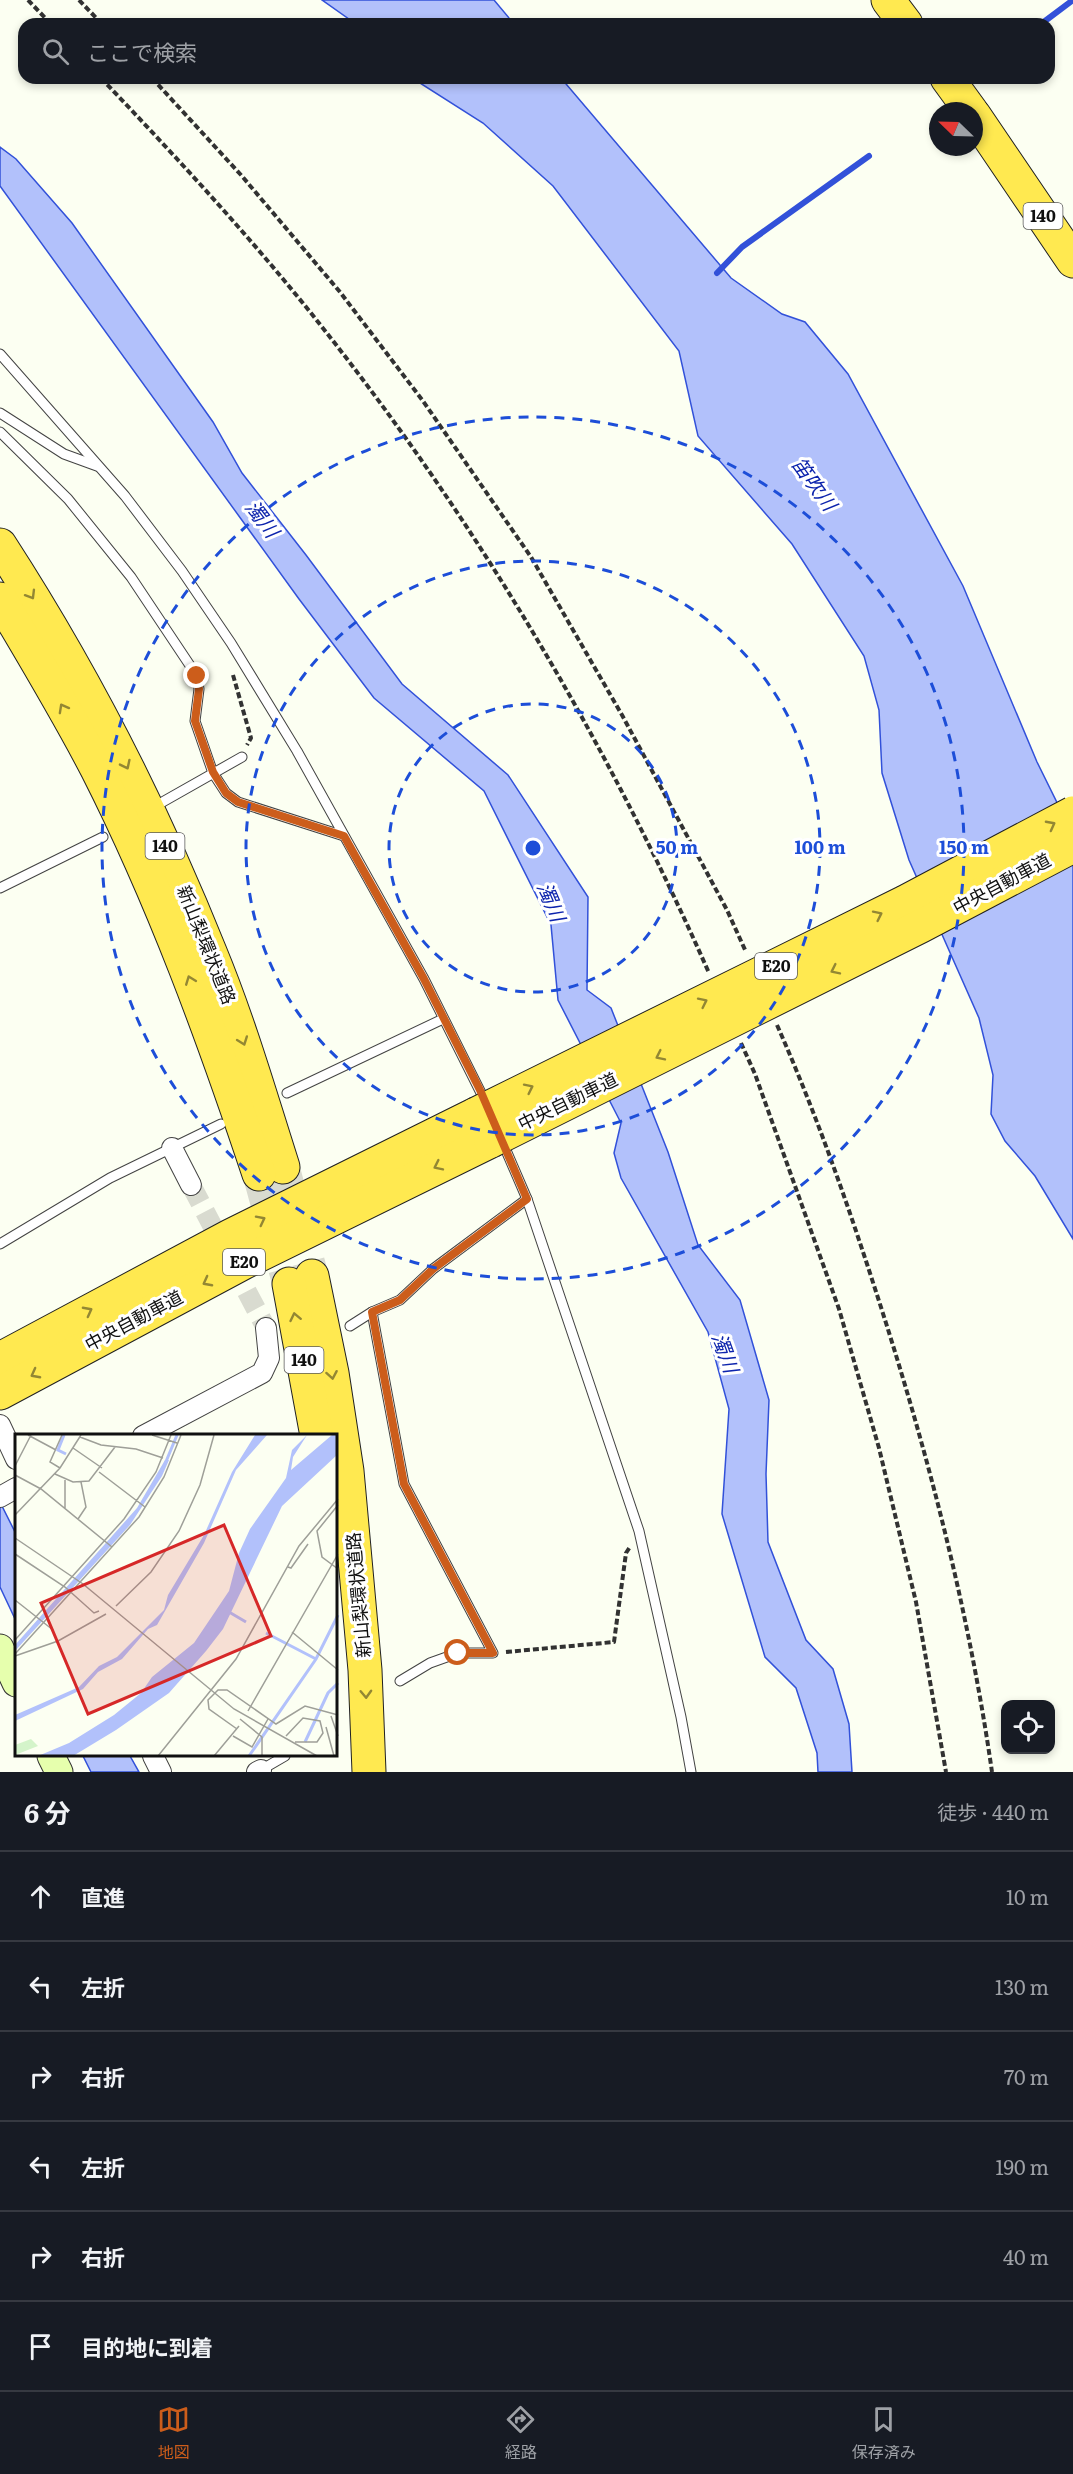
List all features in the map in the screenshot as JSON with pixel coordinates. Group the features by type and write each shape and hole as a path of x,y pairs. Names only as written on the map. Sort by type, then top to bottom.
{"highway":[{"path":"888,0 902,18"},
{"path":"951,84 964,102"},
{"name":"140","path":"983,128 1073,261"},
{"name":"新山梨環状道路","path":"0,545 74,667 125,762 170,857 211,953 250,1062 271,1170 225,1073 144,869 97,769 0,599"},
{"name":"中央自動車道","path":"1,1392 243,1263 484,1128 1073,813"},
{"name":"中央自動車道","path":"0,1359 230,1236 484,1128 921,926 1073,846"},
{"name":"新山梨環状道路","path":"317,1434 301,1280 332,1373 347,1471 365,1670 369,1772"},
{"name":"新山梨環状道路","path":"338,1615 345,1772"}],"street":[{"path":"172,1148 191,1185"},
{"path":"147,1434 262,1373 275,1359 266,1328"},
{"path":"0,1425 15,1457"},
{"path":"0,1497 15,1489"},
{"path":"0,1648 15,1681"},
{"path":"52,1757 59,1772"},
{"path":"154,1757 161,1772"}],"lane":[{"path":"0,354 125,496 182,571 231,643 297,751 424,979 480,1090 527,1199 639,1531 681,1717 691,1772"},
{"path":"0,413 64,454 99,466"},
{"path":"0,432 68,499 117,559 197,676 199,689 195,721 213,772 226,793 238,802 344,836"},
{"path":"159,804 242,757"},
{"path":"0,888 103,837"},
{"path":"287,1093 443,1019"},
{"path":"0,1244 110,1178 221,1124"},
{"path":"350,1326 372,1312 400,1300 433,1269 527,1199"},
{"path":"372,1312 404,1484 493,1653 458,1653 430,1663 400,1681"},
{"path":"259,1771 282,1757"}],"path":[{"path":"28,0 45,18"},
{"path":"80,0 96,18"},
{"path":"107,84 259,250 326,332 380,403 494,566 587,724 692,934 711,977"},
{"path":"157,84 241,176 340,292 423,401 531,557 633,735 727,910 746,953"},
{"path":"231,643 228,657 251,738 242,757"},
{"path":"774,1017 812,1103 868,1265 921,1434 958,1591 992,1772"},
{"path":"740,1042 754,1074 839,1309 879,1448 916,1602 946,1772"},
{"path":"493,1653 614,1642 626,1553 639,1531"}],"water":[{"path":"322,0 494,0 509,18 348,18"},
{"name":"笛吹川","path":"421,84 566,84 731,278 782,314 805,322 848,374 963,586 1037,762 1073,835 1073,1239 1035,1176 1005,1141 991,1114 993,1075 979,1018 909,860 882,773 879,710 864,656 792,544 698,436 679,351 553,186 483,123"},
{"name":"濁川","path":"0,147 16,159 72,223 213,422 242,473 402,684 508,775 588,897 587,990 611,1008 668,1152 698,1245 740,1300 769,1400 766,1474 768,1542 806,1640 833,1669 849,1724 852,1772 818,1772 817,1753 796,1688 765,1657 722,1514 729,1409 708,1332 621,1178 614,1153 621,1123 558,1000 551,925 484,791 374,698 299,599 0,186"},
{"path":"0,1502 15,1532 15,1619 0,1587"},
{"path":"84,1757 131,1757 139,1772 91,1772"}],"waterway":[{"path":"1049,18 1073,0"},
{"path":"717,273 742,247 869,156"}],"tunnel":[{"path":"283,1167 312,1276"},
{"path":"259,1174 289,1284"},
{"path":"191,1185 266,1328"}],"route":[{"path":"197,676 199,689 195,721 213,772 226,793 238,802 344,836 424,979 480,1090 527,1199 433,1269 400,1300 372,1312 404,1484 493,1653 458,1653"}]}
